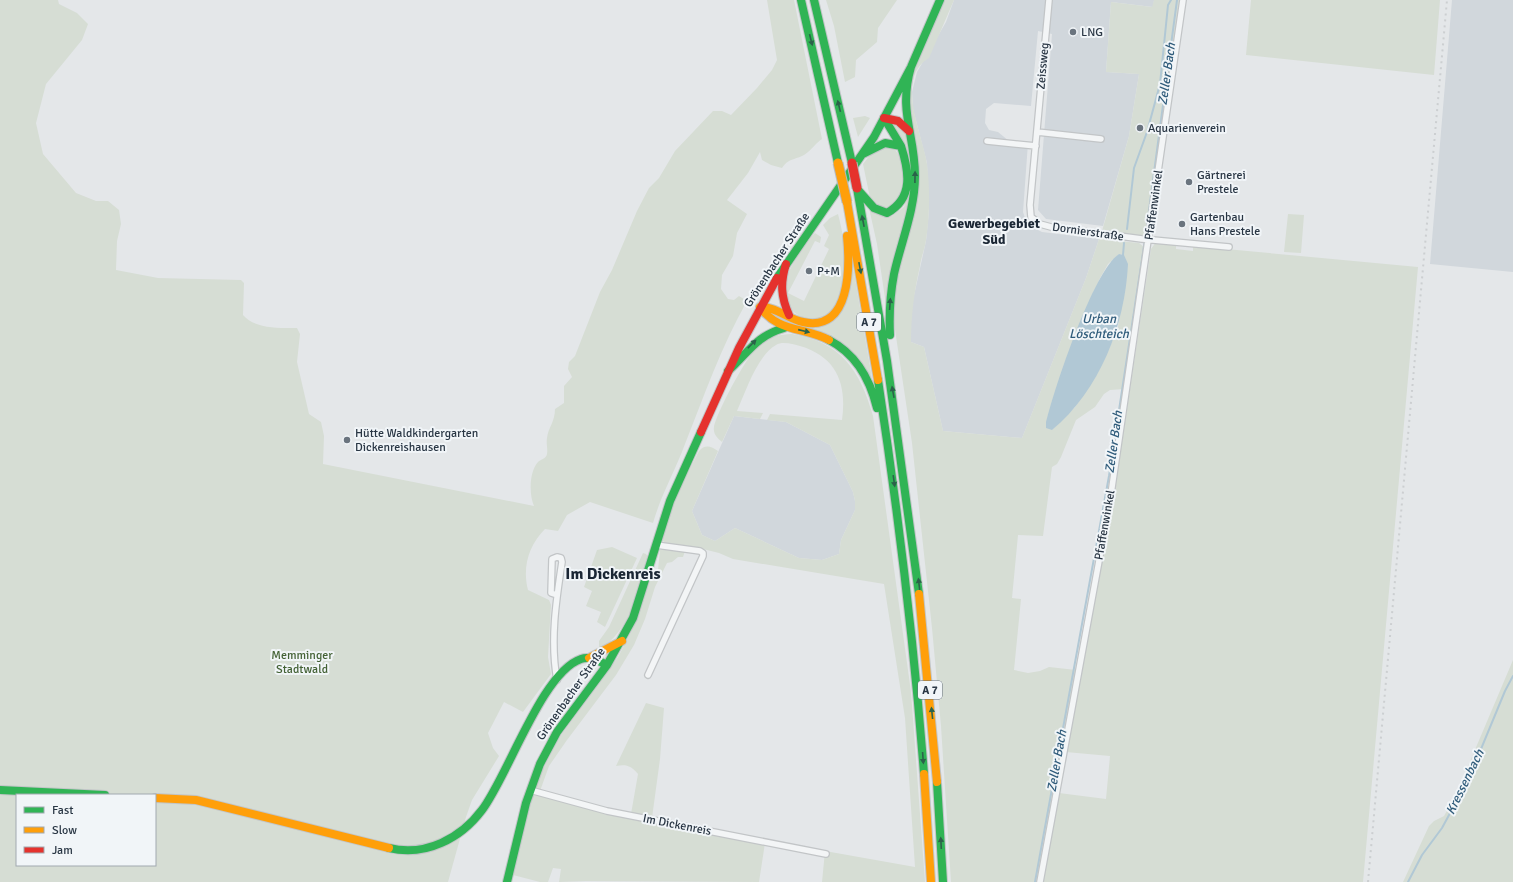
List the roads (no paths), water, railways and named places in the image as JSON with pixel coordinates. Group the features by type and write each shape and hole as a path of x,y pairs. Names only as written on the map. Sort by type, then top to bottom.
{"main road":[{"name":"A 7","path":"801,0 847,202 866,300 889,443 915,656 931,882"},
{"name":"A 7","path":"814,0 848,143 857,188 889,370 908,492 923,617 933,722 943,882"},
{"name":"Grönenbacher Straße","path":"507,882 530,790 543,757 557,732 607,665 622,641 640,600 670,501 728,371 760,307 786,264 863,154 884,118 911,67 940,0"},
{"path":"889,370 893,356 888,325 891,287 910,215 914,192 914,154 909,131 905,97 911,67"},
{"path":"884,118 898,121 909,131"},
{"path":"884,118 901,146"},
{"path":"863,154 885,143 901,146"},
{"name":"A 7","path":"857,188 874,208 880,211 887,213 900,206 905,198 907,177 906,159 901,146"},
{"path":"760,307 770,307 803,322 818,323 832,316 841,305 846,293 849,248 845,221 847,202"},
{"path":"786,264 782,276 780,294 789,315"},
{"name":"A 7","path":"760,307 769,319 784,328 794,328 819,335 840,347 851,356 863,371 875,398 882,436 889,443"},
{"path":"728,371 739,362 743,354 759,338 784,328"},
{"path":"156,798 196,800 399,850 413,851 438,845 457,835 489,800 522,734 563,671 580,659 588,658 622,641"},
{"path":"588,658 601,661 607,665"},
{"path":"0,790 84,794"}],"street":[{"name":"Zeissweg","path":"1031,217 1030,205 1049,0"},
{"name":"Pfaffenwinkel","path":"1040,882 1110,501 1146,239 1183,0"},
{"path":"1037,132 1102,139"},
{"path":"987,141 1036,146"},
{"name":"Dornierstraße","path":"1031,217 1040,224 1051,227 1146,239 1229,247"},
{"path":"648,675 703,556 703,553 700,551 656,545"},
{"path":"557,595 551,593 552,559 557,557 560,558 562,562 557,595 553,655 557,680"},
{"name":"Im Dickenreis","path":"530,790 607,812 826,854"}],"water":[{"name":"Urban Löschteich","path":"1119,254 1124,255 1128,264 1126,287 1122,310 1107,355 1084,396 1069,414 1052,430 1046,428 1050,406 1076,332 1098,283 1109,265"}],"waterway":[{"name":"Zeller Bach","path":"1127,229 1134,168 1147,132 1160,84 1168,5 1171,0"},
{"name":"Zeller Bach","path":"1035,882 1109,476 1146,233 1177,0"},
{"name":"Zeller Bach","path":"1123,255 1124,243"},
{"name":"Kressenbach","path":"1408,882 1422,855 1442,828 1469,778 1505,691 1513,676"}],"railway":[{"path":"1368,882 1447,0"}],"place":[{"name":"LNG","path":"1073,32"},
{"name":"Aquarienverein","path":"1140,128"},
{"name":"Gärtnerei Prestele","path":"1189,182"},
{"name":"Gartenbau Hans Prestele","path":"1182,224"},
{"name":"P+M","path":"809,271"},
{"name":"Hütte Waldkindergarten Dickenreishausen","path":"347,440"}],"district":[{"name":"Gewerbegebiet Süd","path":"994,232"},
{"name":"Im Dickenreis","path":"613,574"}],"park label":[{"name":"Memminger Stadtwald","path":"302,662"}]}
